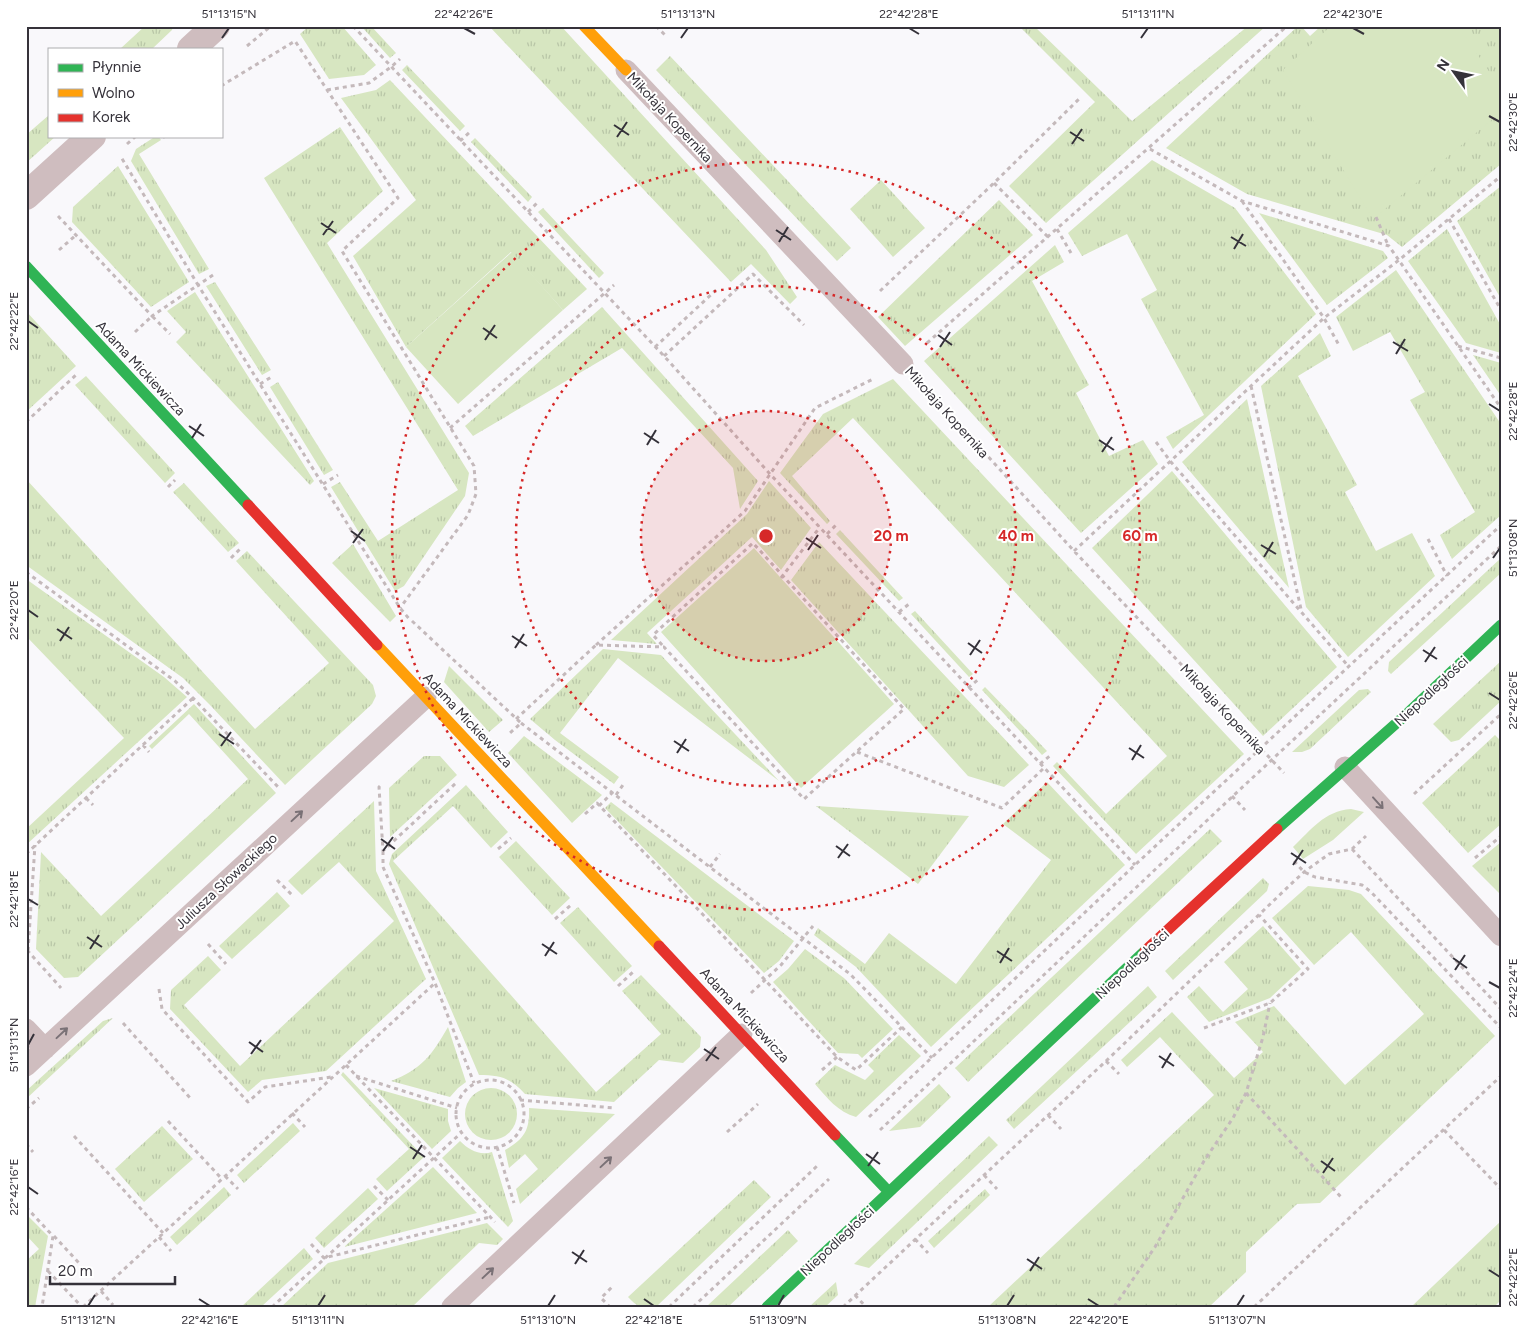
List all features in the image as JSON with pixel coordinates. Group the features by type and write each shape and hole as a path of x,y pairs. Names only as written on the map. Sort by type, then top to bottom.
{"street":[{"path":"192,48 216,26"},
{"name":"Mikołaja Kopernika","path":"584,26 626,70"},
{"path":"26,196 90,138"},
{"name":"Adama Mickiewicza","path":"26,266 889,1192"},
{"name":"Niepodległości","path":"767,1307 986,1099 1269,835 1409,712 1501,625"}],"lane":[{"name":"Mikołaja Kopernika","path":"626,70 903,364"},
{"name":"Juliusza Słowackiego","path":"26,1066 426,697"},
{"path":"1345,767 1501,936"},
{"path":"26,1029 45,1049"},
{"path":"452,1307 512,1240 742,1034"}],"path":[{"path":"353,26 664,356 770,474 968,688 1135,865"},
{"path":"656,26 665,35"},
{"path":"516,719 745,511 816,408 903,364 1288,26"},
{"path":"222,85 295,41 398,198 342,251 474,466 476,494 468,515 400,608"},
{"path":"327,90 369,83 400,59"},
{"path":"856,314 1079,100"},
{"path":"460,141 470,132"},
{"path":"1150,149 1242,201 1389,246"},
{"path":"118,152 198,285 400,608 412,621 381,649"},
{"path":"1074,551 1324,318 1399,260 1501,176"},
{"path":"994,183 1048,237"},
{"path":"1242,201 1324,318 1340,347"},
{"path":"528,212 538,202"},
{"path":"54,212 170,334"},
{"path":"1376,217 1389,246 1501,408"},
{"path":"1449,219 1501,310"},
{"path":"1057,229 1071,253"},
{"path":"664,356 753,274 804,325"},
{"path":"132,334 152,316 213,275"},
{"path":"450,428 614,285"},
{"path":"655,347 716,290"},
{"path":"1458,346 1501,358"},
{"name":"Mikołaja Kopernika","path":"903,364 1074,551 1309,798"},
{"path":"26,422 80,372"},
{"path":"260,384 273,376"},
{"path":"1251,385 1302,612"},
{"path":"1156,442 1171,462 1349,667"},
{"path":"323,484 338,475"},
{"path":"826,534 836,525"},
{"path":"669,1307 1135,865 1501,526"},
{"path":"782,577 820,527"},
{"path":"1428,539 1447,576"},
{"path":"753,543 782,577 904,709 804,799 653,635 753,543"},
{"path":"693,1307 1232,796 1501,546"},
{"path":"26,572 175,681 286,795"},
{"path":"899,612 909,604"},
{"path":"596,645 664,647"},
{"path":"968,688 980,678"},
{"path":"26,854 193,698"},
{"path":"843,1307 1106,1061 1304,872 1329,854 1352,849 1501,714"},
{"path":"521,723 850,974 932,1058"},
{"path":"143,745 150,752"},
{"path":"857,752 1002,808 1044,768"},
{"path":"1040,764 1051,754"},
{"path":"371,793 386,780"},
{"path":"383,851 458,782"},
{"path":"600,806 625,782"},
{"path":"379,787 383,866 435,983 474,1083"},
{"path":"1232,796 1304,872 1315,877 1362,885 1371,892 1501,1028"},
{"path":"86,798 93,805"},
{"path":"580,820 597,803 837,1057 856,1070 902,1027"},
{"path":"498,850 517,833"},
{"path":"1470,862 1501,836"},
{"path":"36,845 27,950 67,995"},
{"path":"1352,849 1501,1010"},
{"path":"710,867 720,854"},
{"path":"270,886 278,880 294,897"},
{"path":"555,919 572,904"},
{"path":"1204,1028 1270,1003 1308,969 1258,915"},
{"path":"747,996 781,965 813,926"},
{"path":"215,938 208,944 226,964"},
{"path":"618,986 640,966"},
{"path":"48,1270 83,1307 435,983"},
{"path":"159,988 162,1009 248,1102 265,1087 332,1077"},
{"path":"1114,1307 1155,1247 1204,1161 1233,1118 1246,1093 1263,1037 1270,1003"},
{"path":"122,1022 191,1100"},
{"path":"1106,1061 1118,1074"},
{"path":"346,1064 512,1240 520,1223 497,1147"},
{"path":"356,1075 457,1108"},
{"path":"1254,1307 1501,1076"},
{"path":"488,1080 499,1081 509,1086 518,1094 520,1100 524,1115 522,1126 516,1136 508,1143 487,1148 476,1145 466,1138 462,1132 457,1119 457,1108 461,1097 474,1083 488,1080"},
{"path":"1246,1093 1341,1197"},
{"path":"727,1132 764,1098"},
{"path":"520,1100 618,1108"},
{"path":"292,1113 305,1127"},
{"path":"1048,1115 1061,1129"},
{"path":"168,1120 222,1179"},
{"path":"1444,1130 1501,1189"},
{"path":"272,1307 462,1132"},
{"path":"74,1136 163,1233"},
{"path":"26,1144 33,1152"},
{"path":"984,1175 997,1188"},
{"path":"225,1176 238,1189"},
{"path":"374,1186 388,1200"},
{"path":"26,1207 79,1263"},
{"path":"324,1258 491,1217"},
{"path":"42,1307 53,1236"},
{"path":"159,1237 171,1250"},
{"path":"915,1239 928,1253"},
{"path":"311,1244 324,1258"},
{"path":"607,1307 601,1298 614,1285"},
{"path":"101,1291 114,1305"},
{"path":"855,1295 866,1307"}],"green space":[{"path":"145,26 173,26 172,30 153,48 121,48"},
{"path":"309,26 342,26 376,65 364,75 329,79 300,34"},
{"path":"361,26 371,26 396,53 390,58"},
{"path":"489,26 561,26 766,250 797,297 790,304 751,264 731,282"},
{"path":"1019,26 1034,26 1132,121 1248,26 1266,26 1046,223 1009,186 1095,102"},
{"path":"1298,26 1301,26 1310,36 1321,26 1501,26 1501,164 1402,247 1387,235 1247,194 1166,148"},
{"path":"1331,26 1458,26 1501,89 1501,112 1373,219 1283,70"},
{"path":"670,56 851,248 837,261 656,70"},
{"path":"407,65 465,126 460,131 402,70"},
{"path":"390,80 587,289 563,310 511,252 406,347 353,256 416,200 341,98 376,90"},
{"path":"48,116 48,138 54,138 26,163 26,135"},
{"path":"340,127 383,191 327,243 469,473 465,496 404,586 395,591 331,487 340,482 378,541 458,490 264,178"},
{"path":"153,138 160,138 161,140 139,154 209,269 199,274 131,161 136,149"},
{"path":"475,138 532,197 528,202 471,142"},
{"path":"1152,160 1235,208 1316,314 1173,449 1166,437 1204,415 1141,299 1157,290 1127,234 1082,256 1068,233"},
{"path":"118,166 189,282 151,307 72,222 73,207"},
{"path":"881,180 925,228 893,257 850,209"},
{"path":"1501,186 1501,299 1457,221"},
{"path":"999,200 1033,235 905,346 878,317"},
{"path":"543,208 604,273 599,278 538,212"},
{"path":"1259,213 1383,251 1388,258 1327,305"},
{"path":"1447,229 1501,326 1501,353 1466,343 1408,261"},
{"path":"1055,245 1064,262 1032,281 1089,385 1076,393 1109,456 1143,440 1158,464 1081,533 924,361"},
{"path":"512,252 563,310 458,404 406,347"},
{"path":"1396,270 1501,424 1501,515 1452,559 1440,535 1475,512 1410,400 1425,392 1390,332 1353,351 1336,317"},
{"path":"215,282 271,370 262,375 206,286"},
{"path":"195,292 314,481 310,485 176,342 186,332 167,311"},
{"path":"602,307 758,481 740,509 733,468 622,348 473,436 465,426"},
{"path":"26,311 76,366 26,412"},
{"path":"1320,333 1331,356 1298,376 1357,485 1345,492 1376,551 1412,533 1435,576 1348,657 1306,607 1261,386"},
{"path":"1473,355 1501,363 1501,396"},
{"path":"86,376 175,473 165,483 75,385"},
{"path":"893,379 1244,754 1136,854 1053,766 1057,762 1106,814 1167,756 853,418 792,476 830,521 827,524 780,473 823,414"},
{"path":"278,382 333,470 324,475 270,387"},
{"path":"1247,399 1289,588 1182,462"},
{"path":"1172,471 1337,667 1263,736 1092,548"},
{"path":"26,479 255,729 329,663 236,561 247,551 373,685 376,696 372,704 285,785 183,678 26,565"},
{"path":"769,481 811,528 781,570 752,537 647,633 657,644 611,640 747,514"},
{"path":"184,483 239,543 228,552 173,492"},
{"path":"840,530 903,598 899,601 836,534"},
{"path":"819,542 1029,765 1004,787 968,776 791,580"},
{"path":"353,544 396,616 390,622 332,563"},
{"path":"754,548 894,704 801,788 661,632"},
{"path":"1501,558 1501,573 1391,674 1388,671 1389,662"},
{"path":"26,579 164,677 187,697 26,845 26,829 124,738 26,636"},
{"path":"915,611 973,674 969,677 911,614"},
{"path":"603,649 661,655 779,781 618,658 560,733 619,777 614,784 555,740 530,719"},
{"path":"1501,661 1501,701 1459,740 1451,742 1433,724"},
{"path":"449,666 503,720 489,732 444,682"},
{"path":"985,687 1047,751 1042,755 982,690"},
{"path":"1368,689 1371,692 1310,749 1302,752 1292,752 1359,690"},
{"path":"194,704 276,793 78,977 64,978 36,949 41,852 101,916 248,779 189,714 152,749 149,746"},
{"path":"1495,735 1501,741 1501,824 1468,853 1422,803"},
{"path":"524,736 602,795 572,823 508,753"},
{"path":"424,756 440,756 457,775 390,837 389,788"},
{"path":"1047,782 1125,865 931,1047 856,967 814,935 818,928 865,964 889,933 956,984 1051,860 1003,824"},
{"path":"466,785 508,832 491,848 453,806 393,861 596,1092 661,1034 622,991 641,975 701,1037 700,1047 683,1063 659,1060 614,1102 525,1094 515,1084 505,1078 479,1075 389,864 392,854"},
{"path":"374,801 376,871 426,979 326,1071 262,1080 248,1092 170,1009 171,990 208,956 221,970 184,1005 240,1066 394,921 339,862 302,895 288,881"},
{"path":"611,802 794,941 779,961 764,973 605,808"},
{"path":"816,806 969,816 918,884"},
{"path":"1351,809 1364,812 1333,840 1303,859 1293,847 1326,817 1333,813"},
{"path":"1210,829 1222,841 968,1082 955,1068"},
{"path":"516,841 570,898 552,915 499,857"},
{"path":"1501,842 1501,895 1472,866"},
{"path":"1263,878 1269,884 1267,891 1173,980 1165,971"},
{"path":"1308,886 1349,890 1361,894 1495,1036 1320,1203 1297,1204 1246,1252 1246,1272 1209,1307 988,1307 1214,1095 1160,1037 1127,1067 1121,1060 1172,1012 1234,1078 1263,1052 1235,1022 1274,1006 1345,1085 1424,1014 1351,932 1314,965 1272,918"},
{"path":"277,892 290,906 232,959 219,946"},
{"path":"578,907 632,966 614,982 560,923"},
{"path":"1263,926 1301,969 1270,998 1209,1022 1187,997 1199,986 1223,1012 1248,989 1224,962"},
{"path":"805,949 844,978 893,1029 862,1058 858,1054 838,1053 773,982 788,969"},
{"path":"1148,986 1157,997 1014,1129 1006,1120"},
{"path":"113,1018 26,1099 26,1091 103,1021"},
{"path":"448,1027 466,1082 450,1097 391,1081 411,1071 425,1060 437,1046"},
{"path":"899,1035 921,1056 856,1117 838,1108 815,1084 835,1065 865,1080 874,1071 868,1065"},
{"path":"343,1072 424,1157 387,1191 376,1179 409,1149 341,1075"},
{"path":"939,1084 951,1097 920,1127 889,1131"},
{"path":"374,1088 448,1109 448,1121 451,1131 432,1149"},
{"path":"486,1088 496,1088 510,1095 517,1109 517,1119 510,1133 496,1140 486,1140 476,1136 469,1129 465,1119 465,1109 469,1099 476,1092"},
{"path":"529,1108 615,1114 520,1204 516,1189 538,1169 525,1154 509,1168 505,1150 521,1138 527,1128"},
{"path":"293,1123 300,1131 244,1183 237,1175"},
{"path":"162,1126 193,1159 144,1202 115,1169"},
{"path":"989,1136 998,1145 869,1268 854,1264"},
{"path":"460,1141 475,1151 483,1153 492,1152 513,1221 508,1227 442,1158"},
{"path":"433,1167 477,1213 344,1247"},
{"path":"754,1180 771,1197 657,1306 640,1306 628,1297"},
{"path":"224,1187 231,1195 177,1245 170,1237"},
{"path":"368,1188 378,1199 324,1248 315,1238"},
{"path":"985,1189 990,1195 934,1248 928,1241"},
{"path":"26,1214 48,1236 35,1307 26,1307 26,1261 39,1249 26,1235"},
{"path":"1501,1221 1501,1300 1494,1307 1411,1307"},
{"path":"487,1223 503,1239 497,1245 479,1243 412,1307 281,1307 328,1263"},
{"path":"788,1230 798,1241 728,1307 706,1307"},
{"path":"304,1248 313,1259 261,1307 241,1307"},
{"path":"836,1282 838,1295 825,1307 809,1307"}],"traffic: fast":[{"path":"26,266 248,505"},
{"path":"1277,829 1409,712 1501,625"},
{"path":"767,1307 1145,951"},
{"path":"835,1135 889,1192"}],"traffic: slow":[{"path":"584,26 626,70"},
{"path":"377,645 659,946"}],"traffic: jam":[{"path":"248,505 377,645"},
{"path":"1145,951 1277,829"},
{"path":"659,946 835,1135"}]}
